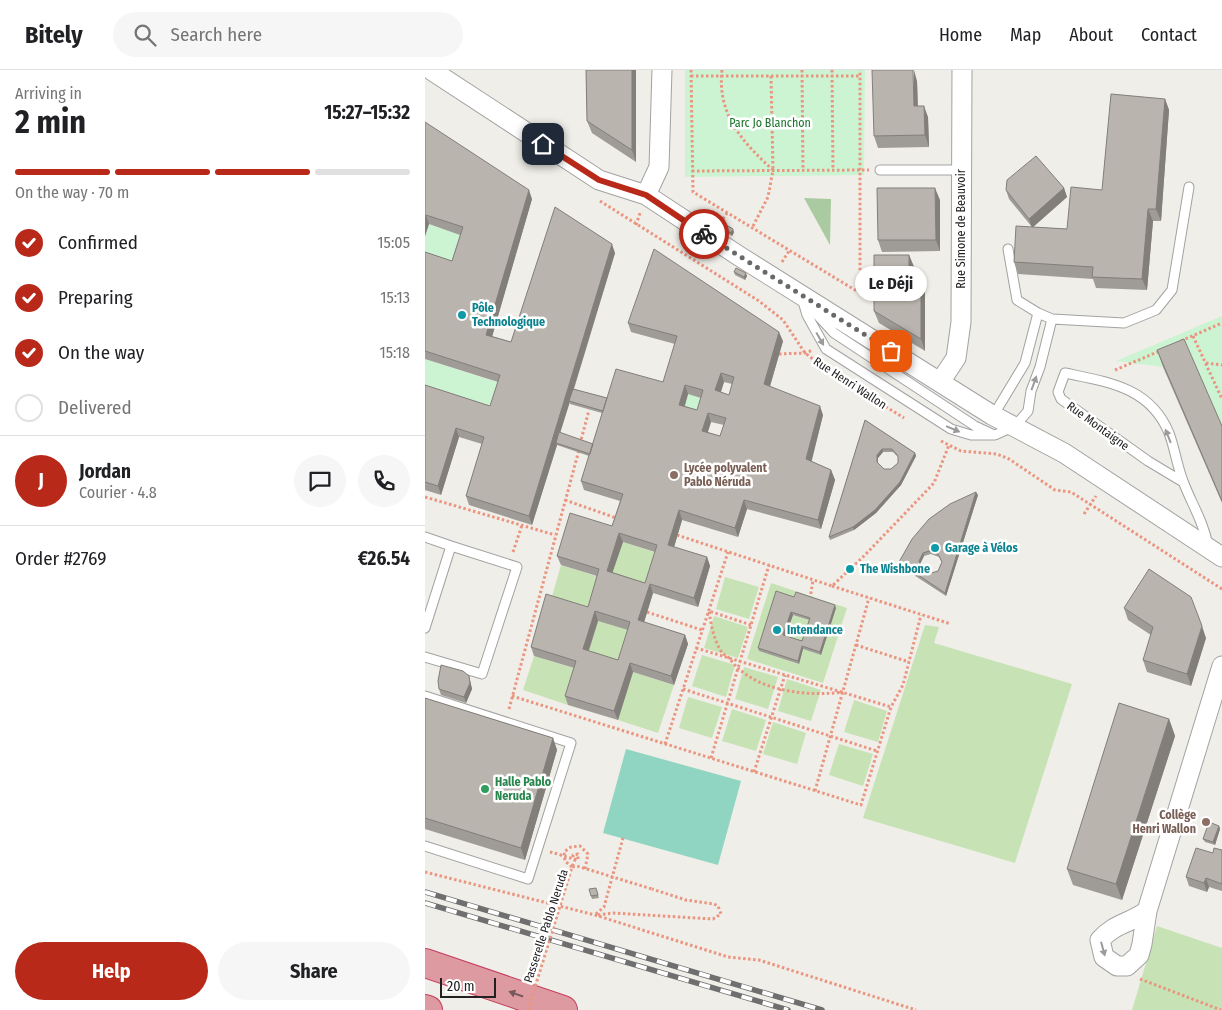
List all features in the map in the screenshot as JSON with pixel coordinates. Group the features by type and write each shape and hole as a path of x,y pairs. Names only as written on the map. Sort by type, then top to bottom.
{"highway":[{"path":"425,963 563,1010"}],"street":[{"path":"431,70 599,180 646,195 993,416 1064,453 1215,552"},
{"path":"646,195 659,168 662,70"},
{"name":"Rue Simone de Beauvoir","path":"940,382 956,358 961,322 962,70"},
{"path":"1147,911 1135,920 1111,928 1100,940 1104,957 1117,966 1127,966 1139,956 1147,911 1222,666"}],"lane":[{"path":"880,170 962,170"},
{"path":"1008,249 1017,300 1052,319 1124,323 1156,310 1172,290 1189,187"},
{"path":"800,294 807,315 826,349 951,429 971,435 995,435 1015,426 1028,411 1031,391 1040,366 1052,319"},
{"path":"800,294 815,315 834,333 975,426 995,435"},
{"path":"993,416 1025,363 1038,313"},
{"name":"Rue Montaigne","path":"1183,482 1141,456 1061,400 1058,392 1065,373 1114,383 1148,401 1168,432 1183,482 1215,552"},
{"path":"425,537 517,567 482,674 425,657"},
{"path":"425,628 451,546"},
{"path":"425,696 571,744 528,879 425,846"}],"path":[{"path":"691,70 693,192 860,293 860,70"},
{"path":"721,70 721,97 733,126 773,170"},
{"path":"802,70 803,170"},
{"path":"833,70 833,170"},
{"path":"691,76 860,76"},
{"path":"752,228 768,197 773,170 771,76"},
{"path":"692,171 880,170"},
{"name":"Rue Henri Wallon","path":"595,198 759,301 783,320 805,353 827,370 912,422"},
{"path":"1175,344 1222,323"},
{"path":"1193,336 1222,400"},
{"path":"1095,379 1167,348"},
{"path":"1205,363 1222,365"},
{"path":"505,722 589,410"},
{"path":"935,437 961,451 985,452 1009,459 1055,490 1071,492 1222,589"},
{"path":"831,586 864,556 934,483 949,446 949,440"},
{"path":"572,445 587,451"},
{"path":"425,497 500,517 555,535"},
{"path":"565,500 620,520"},
{"path":"509,564 522,525"},
{"path":"677,535 951,624"},
{"path":"665,744 728,552"},
{"path":"711,758 769,566"},
{"path":"811,599 813,580"},
{"path":"815,791 869,598"},
{"path":"709,611 751,625"},
{"path":"709,611 711,627 717,643 722,653 729,658 737,669 781,689 819,695 843,692"},
{"path":"647,612 702,630"},
{"path":"512,696 861,805 891,707 903,685 921,615"},
{"path":"856,644 909,662"},
{"path":"696,648 891,707"},
{"path":"754,772 785,675"},
{"path":"683,689 877,751"},
{"path":"595,915 603,906 623,838"},
{"path":"539,849 571,858 575,860 579,858 578,854 573,855 575,860 572,868 565,861 565,852 571,847 580,846 588,854 585,869"},
{"name":"Passerelle Pablo Neruda","path":"528,1010 572,868 577,866 686,900 714,904 718,906 721,914 713,919 613,913 595,915"},
{"path":"425,872 595,915 728,957 759,960 916,1010"},
{"path":"1117,966 1145,981 1221,1010"}],"green space":[{"name":"Parc Jo Blanchon","path":"685,70 865,70 864,175 685,177"},
{"path":"804,198 831,199 830,245"},
{"path":"429,224 466,236 455,270 425,260 425,236"},
{"path":"1222,316 1222,428 1190,355 1163,367 1116,361"},
{"path":"425,359 503,384 493,415 425,393"},
{"path":"688,394 707,399 701,419 682,414"},
{"path":"623,542 660,554 648,592 610,580"},
{"path":"561,565 602,578 591,616 550,603"},
{"path":"725,577 759,587 749,619 716,609"},
{"path":"771,583 847,608 823,683 747,659","holes":["795,600 836,608 821,655 803,649 799,664 759,651"]},
{"path":"793,615 811,621 803,644 785,638"},
{"path":"714,616 748,627 738,658 704,648"},
{"path":"598,621 633,631 622,669 586,658"},
{"path":"925,625 939,627 934,643 1072,684 1015,863 863,818"},
{"path":"702,655 735,665 726,697 692,686"},
{"path":"534,656 579,670 568,705 523,690"},
{"path":"744,667 778,677 768,709 735,699"},
{"path":"633,672 674,685 658,733 618,720"},
{"path":"787,679 821,690 811,721 778,711"},
{"path":"688,697 722,707 712,738 679,728"},
{"path":"854,700 887,711 878,742 844,732"},
{"path":"732,709 766,720 756,751 722,741"},
{"path":"773,722 806,733 797,764 763,754"},
{"path":"839,744 873,754 863,786 829,775"},
{"path":"626,749 741,781 718,865 603,833"},
{"path":"1157,926 1222,948 1222,1010 1132,1010"}],"building":[{"path":"586,70 632,70 632,150 587,121"},
{"path":"872,70 913,70 914,106 924,106 925,135 874,136"},
{"path":"1111,94 1165,99 1156,209 1148,209 1142,279 1092,277 1093,267 1014,262 1016,226 1067,229 1071,187 1102,190"},
{"name":"Pôle Technologique","path":"425,122 529,190 486,335 511,342 555,207 612,244 529,516 466,496 484,437 456,428 438,486 425,482 425,385 490,406 500,375 425,351 425,252 452,261 463,227 426,215 425,217"},
{"path":"1036,156 1064,188 1029,219 1006,190 1007,180"},
{"path":"877,188 935,188 936,240 878,240"},
{"path":"723,223 733,229 731,233 720,226"},
{"path":"654,249 779,332 764,384 820,406 806,459 831,470 818,520 744,500 735,528 679,510 668,545 707,557 694,598 650,584 638,620 685,635 671,676 630,663 614,711 565,696 576,661 531,647 546,594 588,607 599,569 557,556 570,513 612,526 623,494 581,481 616,369 663,382 677,336 628,323","holes":["721,373 734,377 729,395 715,390","685,385 703,390 697,410 679,405","708,413 726,418 720,436 702,431","619,533 657,545 645,583 607,571","595,611 630,622 618,660 583,649"]},
{"path":"874,255 909,255 909,279 921,279 921,339 874,311"},
{"path":"736,268 746,273 744,277 734,272"},
{"path":"1184,339 1222,426 1222,501 1157,350"},
{"path":"573,389 607,398 603,411 569,401"},
{"path":"865,420 915,453 900,482 875,510 853,527 829,537","holes":["882,449 892,449 898,456 898,463 891,469 884,469 877,462 877,455"]},
{"path":"559,432 593,444 590,454 556,443"},
{"name":"Garage à Vélos","path":"976,492 945,593 899,562 912,539 929,519 950,504","holes":["929,551 938,554 942,562 938,571 928,574 922,570 919,561 923,553"]},
{"path":"1149,569 1191,597 1202,626 1187,674 1143,660 1153,627 1124,608"},
{"name":"Intendance","path":"776,591 794,597 796,592 835,605 820,652 802,646 798,661 758,648","holes":["791,612 810,618 802,641 783,635"]},
{"path":"441,665 463,671 469,676 470,683 464,697 439,689 438,681"},
{"name":"Halle Pablo Neruda","path":"425,698 553,738 521,848 425,818"},
{"path":"1119,703 1169,719 1116,884 1067,869"},
{"path":"1209,822 1219,826 1213,842 1203,839"},
{"path":"1196,848 1213,853 1214,848 1222,850 1222,884 1206,878 1204,883 1186,877"},
{"path":"596,888 598,895 591,896 589,889"}],"railway":[{"path":"425,892 822,1010"},
{"path":"425,903 788,1010"}],"way so far":[{"path":"704,234 891,351"}],"place":[{"name":"Pôle Technologique","path":"462,315"},
{"name":"Le Déji","path":"891,351"},
{"name":"Lycée polyvalent Pablo Néruda","path":"674,475"},
{"name":"Garage à Vélos","path":"935,548"},
{"name":"The Wishbone","path":"850,569"},
{"name":"Intendance","path":"777,630"},
{"name":"Halle Pablo Neruda","path":"485,789"},
{"name":"Collège Henri Wallon","path":"1206,822"}],"route":[{"path":"543,144 599,180 646,195 704,234"}]}
